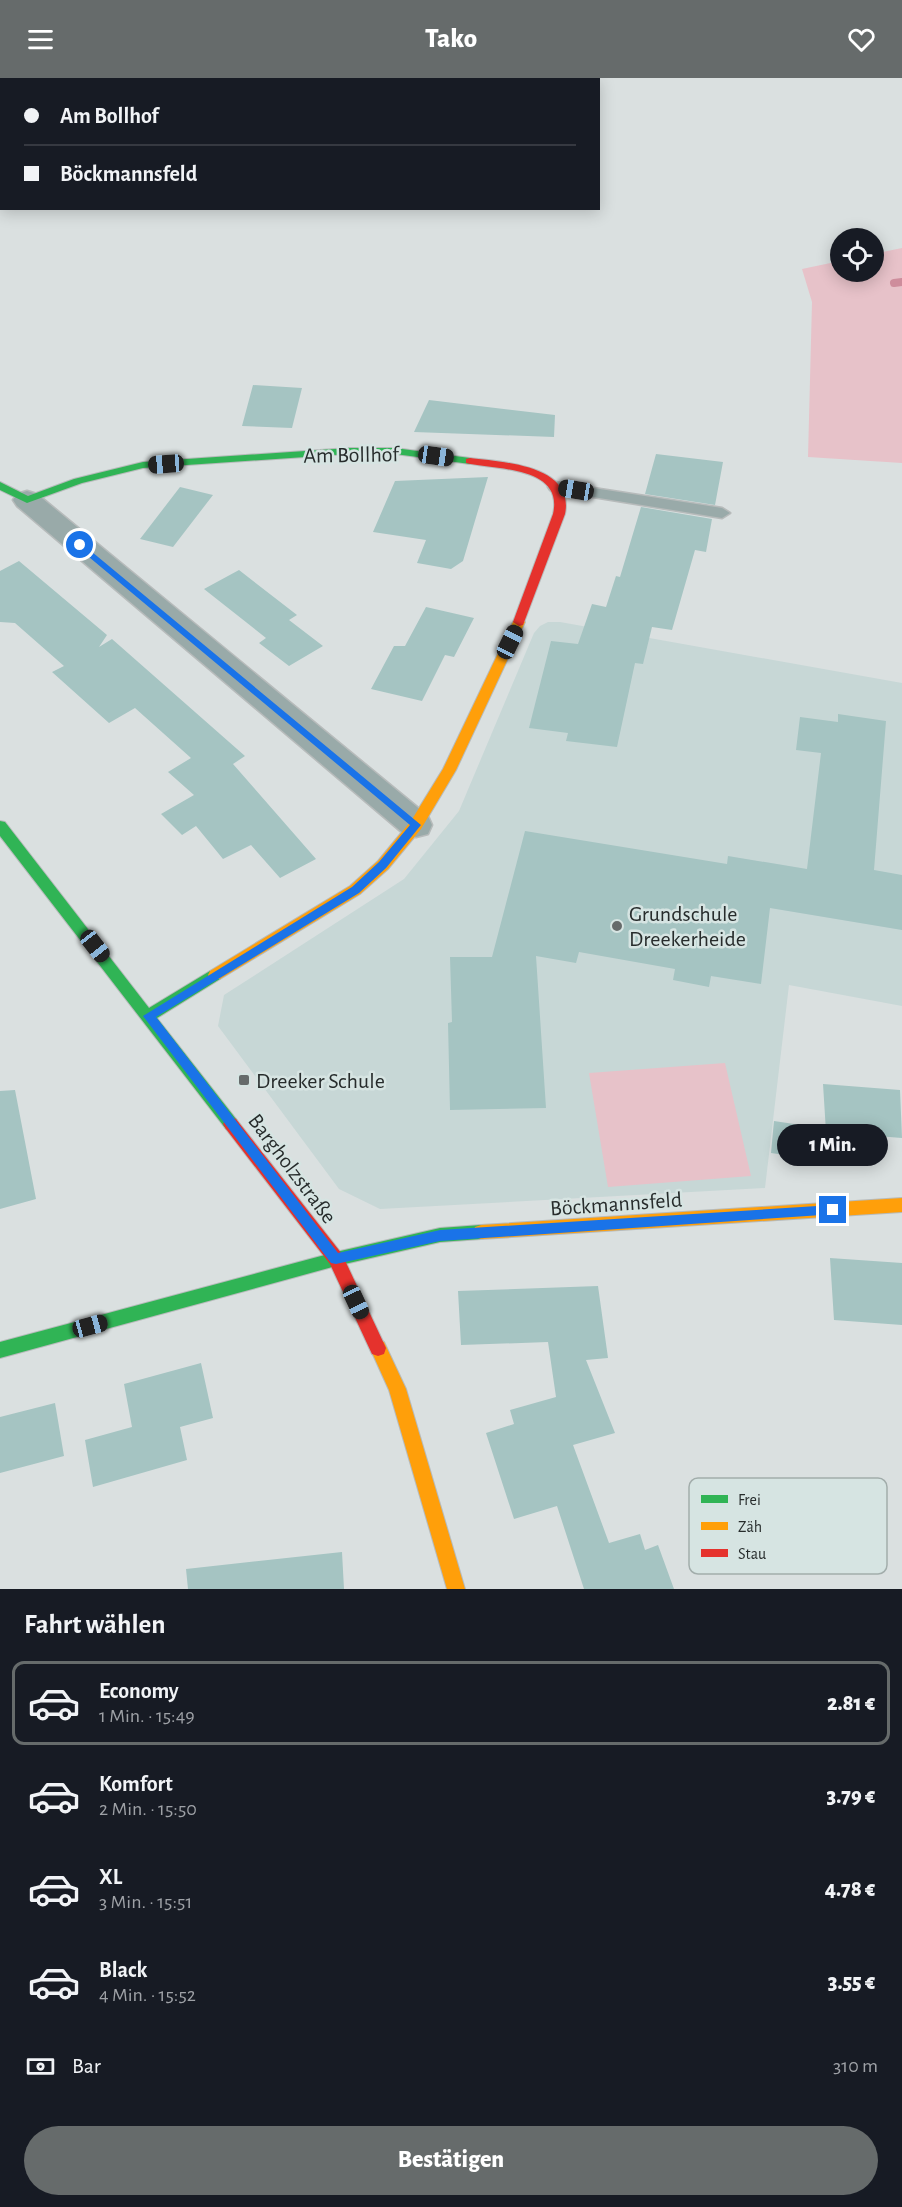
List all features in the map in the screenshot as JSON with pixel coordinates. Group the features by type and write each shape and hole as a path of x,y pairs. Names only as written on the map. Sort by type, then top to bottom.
{"street":[{"name":"Am Bollhof","path":"27,500 78,481 143,465 349,451 395,451 518,467 539,475 555,487"},
{"path":"0,485 27,500 416,825"},
{"path":"149,1016 355,890 383,865 416,825 449,770 520,621 559,514 561,498 555,487"},
{"name":"Bargholzstraße","path":"0,826 336,1259 397,1389 456,1589"},
{"name":"Böckmannsfeld","path":"0,1350 336,1259 440,1236 902,1205"}],"lane":[{"path":"555,487 722,513"}],"shaded area":[{"path":"902,248 902,463 808,457 812,302 802,269 830,263 830,282 884,282 884,252"},
{"name":"Grundschule Dreekerheide","path":"548,622 560,622 902,683 902,1006 789,985 765,1188 380,1209 339,1189 218,1026 224,995 404,879 459,811 534,633"},
{"path":"725,1063 751,1176 608,1187 589,1073"}],"building":[{"path":"253,385 302,388 292,428 242,426"},
{"path":"429,400 555,415 554,437 414,432"},
{"path":"656,454 723,462 715,505 645,494"},
{"path":"488,477 463,561 451,569 417,563 426,540 373,532 395,481"},
{"path":"180,487 213,495 173,547 140,539"},
{"path":"641,507 712,519 706,552 695,550 672,630 652,627 643,664 635,663 617,747 566,741 568,733 529,728 551,641 578,644 592,604 606,607 616,576 620,577"},
{"path":"19,561 107,635 99,647 112,639 245,756 233,764 316,859 280,878 251,845 223,859 196,826 182,835 161,814 194,795 168,772 191,758 135,708 109,723 52,672 64,666 15,623 0,622 0,571"},
{"path":"239,570 297,615 289,620 323,646 289,666 259,643 266,638 204,589"},
{"path":"426,607 474,618 454,657 445,655 422,701 371,689 394,646 405,646"},
{"path":"838,714 886,721 874,870 902,875 902,930 770,908 761,984 711,976 709,987 673,980 675,969 579,952 576,963 536,956 546,1108 450,1110 448,1023 452,1022 450,957 492,957 525,831 727,864 728,856 807,869 821,753 796,750 800,717 838,722"},
{"path":"823,1084 900,1090 902,1138 826,1132"},
{"path":"15,1090 36,1199 0,1209 0,1091"},
{"path":"774,1121 814,1127 812,1159 771,1153"},
{"path":"830,1258 902,1263 902,1325 834,1320"},
{"path":"598,1286 608,1358 586,1360 615,1433 573,1445 609,1543 640,1534 645,1550 658,1545 674,1589 584,1589 557,1506 514,1519 486,1433 514,1424 510,1410 556,1397 548,1342 461,1345 458,1291"},
{"path":"201,1363 213,1418 180,1427 187,1460 93,1487 85,1440 132,1427 124,1384"},
{"path":"55,1403 64,1456 0,1473 0,1417"},
{"path":"342,1552 344,1589 188,1589 186,1569"}],"waterway":[{"path":"894,283 902,282"}],"traffic: fast":[{"path":"0,485 27,500 78,481 143,465 349,451 395,451 470,461"},
{"path":"0,826 231,1124"},
{"path":"149,1015 215,975"},
{"path":"0,1350 336,1259 440,1235 481,1232"}],"traffic: slow":[{"path":"215,975 355,890 383,865 416,825 449,770 519,622"},
{"path":"481,1232 902,1205"},
{"path":"378,1348 397,1389 456,1589"}],"traffic: jam":[{"path":"470,461 508,466 537,474 557,489 561,500 559,514 519,622"},
{"path":"231,1124 336,1259 378,1348"}],"place":[{"name":"Grundschule Dreekerheide","path":"617,926"},
{"name":"Dreeker Schule","path":"244,1080"}],"route":[{"path":"80,545 416,825 383,865 355,890 149,1016 336,1259 440,1236 833,1210"}]}
